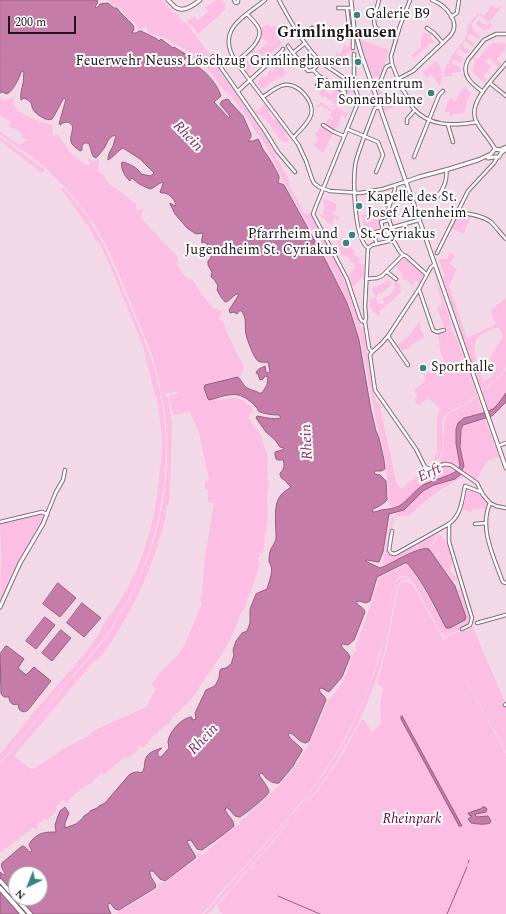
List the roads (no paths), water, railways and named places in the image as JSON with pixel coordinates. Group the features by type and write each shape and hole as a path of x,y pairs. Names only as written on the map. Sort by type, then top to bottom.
{"highway":[{"path":"0,881 30,914"},
{"path":"0,888 23,914"}],"main road":[{"path":"168,0 176,8 180,9 184,9 200,0"},
{"path":"351,0 355,35 506,468"},
{"path":"405,182 478,160 500,156 500,152 506,148"},
{"path":"494,156 495,149 500,152"},
{"path":"0,607 20,563 43,524 47,514"}],"street":[{"path":"234,0 235,2 238,0"},
{"path":"265,0 234,26 229,35 229,48 236,62 294,137 302,151 313,181 316,185 322,189 330,191 354,193 366,192 405,182"},
{"path":"279,0 305,43 321,61 352,84 356,91 358,102 322,189 313,216 345,276 360,318 365,322"},
{"path":"379,0 374,19 375,26 380,32 396,38"},
{"path":"410,0 391,56 392,64 402,89 415,110 429,120 448,125 477,122"},
{"path":"398,79 412,71 454,31 454,25 451,17 444,7 432,0"},
{"path":"451,17 458,13 459,0"},
{"path":"338,8 352,8"},
{"path":"347,9 354,48"},
{"path":"236,62 254,46 259,36 257,27 247,14"},
{"path":"301,37 312,28"},
{"path":"427,28 443,43"},
{"path":"483,92 472,84 467,77 465,70 466,63 484,40 496,34 506,34"},
{"path":"293,53 305,43"},
{"path":"288,46 308,71 313,70 344,92"},
{"path":"238,91 283,49"},
{"path":"352,84 354,80 354,54"},
{"path":"213,56 278,152 295,172"},
{"path":"276,57 279,60"},
{"path":"313,70 321,61"},
{"path":"374,90 378,87 386,67 392,64"},
{"path":"495,149 477,122 474,115 475,105 478,98 506,65"},
{"path":"317,85 323,78"},
{"path":"490,83 506,96"},
{"path":"263,97 279,86 288,84 294,85 298,88 309,100 312,108 310,117 294,137"},
{"path":"414,156 439,95 443,91"},
{"path":"372,352 369,348 365,322 368,248 365,246 358,231 354,193 356,162 374,111 376,108 380,107"},
{"path":"407,123 407,119 415,110"},
{"path":"323,125 344,136"},
{"path":"448,125 453,142"},
{"path":"347,129 378,142 383,154 376,172"},
{"path":"437,253 470,188 495,161 494,156"},
{"path":"436,198 441,192 447,176 446,170"},
{"path":"395,185 387,213 392,229 393,240 403,255 426,274"},
{"path":"457,212 487,220 506,239"},
{"path":"377,244 373,233 383,230 380,222 389,220"},
{"path":"392,229 394,227 419,220"},
{"path":"368,248 370,246 393,240"},
{"path":"366,279 380,277 387,272 403,255"},
{"path":"435,264 430,267 419,289 388,336 370,355 375,388 416,449 425,467 431,469 442,464 447,464 454,467 478,483 481,492 490,503 506,508"},
{"path":"387,272 396,279"},
{"path":"419,289 433,330 436,332 444,330"},
{"path":"388,336 408,364"},
{"path":"498,446 506,443"},
{"path":"0,522 42,512 47,514 56,492 63,480 65,470"},
{"path":"392,531 389,550 390,553 394,554 449,524 456,518 462,505 465,486 481,492"},
{"path":"490,503 486,514 485,523 488,540 502,580 506,583"},
{"path":"476,524 485,523"},
{"path":"449,524 449,542 472,618 470,624 462,629"},
{"path":"477,623 506,615"}],"water":[{"name":"Rhein","path":"0,0 97,0 98,2 95,7 97,8 100,4 108,3 114,8 118,9 133,25 134,29 132,33 141,31 159,41 161,39 173,48 174,47 187,55 187,57 180,63 181,66 191,62 209,76 216,85 221,96 214,102 229,118 230,116 220,104 222,101 227,99 229,100 243,116 251,134 248,141 259,140 263,150 279,176 278,183 284,185 326,261 350,311 359,340 371,410 379,438 385,469 375,471 374,473 380,475 386,481 387,500 373,509 372,512 399,506 421,486 457,471 460,466 456,443 456,429 458,423 464,418 493,409 506,393 506,402 492,416 463,425 461,429 460,447 464,466 460,475 455,479 434,485 423,491 404,510 389,514 383,552 379,562 365,561 380,568 418,550 429,549 455,586 466,617 465,620 450,628 446,628 423,586 407,563 377,577 370,601 366,603 359,601 356,602 364,609 365,612 354,640 348,645 341,645 350,657 342,677 329,692 321,688 319,689 326,700 309,741 306,743 303,742 292,734 288,734 290,738 302,749 294,765 279,783 272,782 262,773 260,774 259,775 269,790 265,797 240,817 235,816 228,808 225,808 233,821 234,826 202,850 197,849 191,840 187,841 196,857 194,859 165,881 160,879 153,871 150,871 150,875 156,886 155,888 119,910 115,909 110,903 108,904 111,914 0,914 0,872 4,875 5,874 2,868 2,863 22,846 30,852 32,851 29,844 38,835 47,832 56,832 55,825 58,816 60,811 65,807 69,813 65,823 65,828 76,824 90,811 105,803 129,775 135,772 142,772 146,758 149,754 162,748 158,753 159,757 161,757 169,748 169,738 173,730 180,722 192,717 192,720 196,719 195,713 206,690 215,686 219,678 220,670 231,664 236,641 242,633 247,631 250,623 250,609 256,594 267,589 272,572 269,562 269,554 276,537 277,503 282,494 291,487 280,476 280,473 284,467 283,460 276,459 275,455 275,452 284,448 280,447 266,432 256,418 257,416 278,419 281,418 279,415 260,412 250,401 238,395 227,395 209,400 204,388 205,385 238,377 246,387 262,393 267,385 268,377 265,376 260,380 258,374 256,373 259,369 265,366 266,372 270,372 268,362 258,361 253,353 245,331 244,315 240,310 237,314 234,312 230,313 229,310 239,294 225,302 217,290 218,286 211,276 212,272 208,265 211,252 205,242 202,243 203,233 196,234 187,228 175,214 170,204 176,205 174,200 170,196 160,192 163,182 150,189 139,184 132,178 130,181 128,179 122,170 122,162 133,166 141,174 150,176 154,173 140,159 123,148 108,160 116,137 115,135 108,141 96,158 91,152 88,143 84,143 82,150 80,151 74,146 71,141 72,125 65,122 61,123 61,125 59,124 65,98 52,119 48,120 33,110 30,101 24,98 21,100 23,71 21,72 16,84 7,94 2,92 0,93"},
{"path":"58,583 76,598 60,617 43,604"},
{"path":"82,603 101,618 84,637 67,623"},
{"path":"45,617 55,625 36,649 26,641"},
{"path":"61,630 71,638 52,661 42,653"},
{"path":"6,646 24,659 18,668 26,675 34,667 51,681 26,712 19,709 18,704 12,704 9,697 4,697 1,694 0,654"},
{"path":"402,716 462,826 459,826 401,719"},
{"path":"483,807 487,809 486,812 475,815 477,817 488,816 491,821 490,823 471,823 468,819 472,816 468,813"}],"waterway":[{"path":"447,914 467,867"},
{"path":"278,896 320,914"}],"tram line":[{"path":"0,884 27,914"}],"place":[{"name":"Galerie B9","path":"357,15"},
{"name":"Feuerwehr Neuss Löschzug Grimlinghausen","path":"358,62"},
{"name":"Familienzentrum Sonnenblume","path":"431,93"},
{"name":"Kapelle des St. Josef Altenheim","path":"359,206"},
{"name":"St.-Cyriakus","path":"352,235"},
{"name":"Pfarrheim und Jugendheim St. Cyriakus","path":"346,243"},
{"name":"Sporthalle","path":"423,368"}],"district":[{"name":"Grimlinghausen","path":"337,34"}],"water label":[{"name":"Erft","path":"430,474"}],"park label":[{"name":"Rheinpark","path":"412,820"}]}
